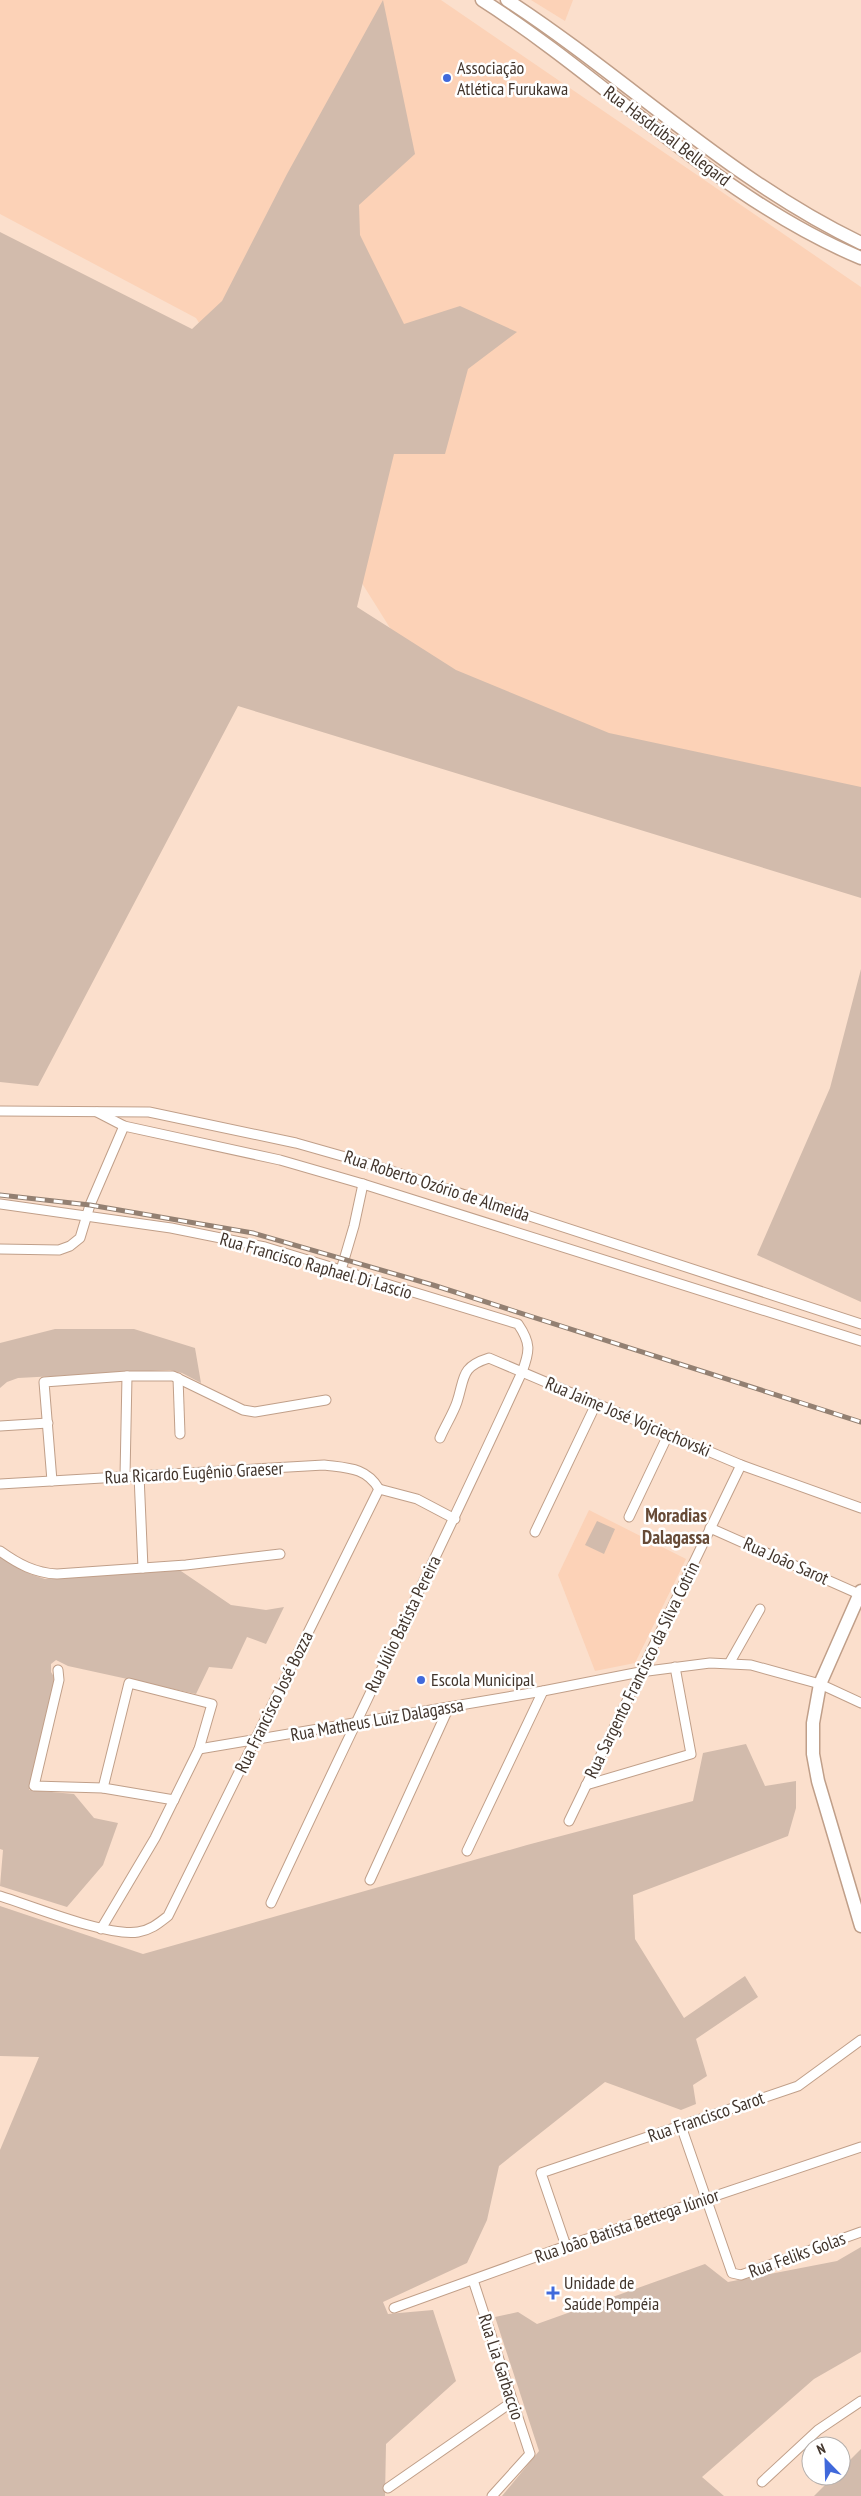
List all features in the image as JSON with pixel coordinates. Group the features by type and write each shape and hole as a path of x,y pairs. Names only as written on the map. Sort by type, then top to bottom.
{"street":[{"name":"Rua Hasdrúbal Bellegard","path":"482,0 526,30 749,196 802,229 861,258"},
{"name":"Rua Hasdrúbal Bellegard","path":"507,0 760,185 809,216 861,243"},
{"name":"Rua Roberto Ozório de Almeida","path":"0,1111 149,1112 341,1155 861,1324"},
{"path":"95,1111 124,1126 280,1160 363,1184 861,1340"},
{"path":"0,1249 59,1250 70,1246 80,1238 87,1214 124,1126"},
{"path":"341,1270 354,1226 363,1184"},
{"name":"Rua Francisco Raphael Di Lascio","path":"0,1204 87,1214 171,1228 264,1247 518,1324 527,1337 529,1356 522,1372"},
{"path":"713,1293 718,1278"},
{"path":"759,1308 764,1293"},
{"name":"Rua Jaime José Vojciechovski","path":"440,1438 457,1403 463,1375 475,1362 489,1358 741,1465 861,1508"},
{"name":"Rua Júlio Batista Pereira","path":"271,1904 354,1724 455,1519 522,1372"},
{"path":"125,1476 127,1376"},
{"path":"52,1481 44,1382 127,1376 173,1376 243,1410 255,1412 326,1400"},
{"path":"178,1378 180,1434"},
{"path":"536,1532 596,1404"},
{"path":"0,1426 48,1423"},
{"path":"629,1517 668,1435"},
{"name":"Rua Sargento Francisco da Silva Cotrin","path":"569,1821 741,1465"},
{"name":"Rua Ricardo Eugênio Graeser","path":"0,1484 324,1466 353,1469 372,1478 379,1489"},
{"path":"139,1475 143,1568"},
{"path":"379,1489 417,1499 455,1519"},
{"name":"Rua Francisco José Bozza","path":"101,1929 137,1933 152,1928 168,1916 379,1489"},
{"name":"Rua João Sarot","path":"710,1528 861,1594"},
{"path":"0,1551 25,1567 40,1573 57,1574 143,1568 280,1554"},
{"path":"860,1917 818,1781 813,1754 813,1723 820,1684 861,1594"},
{"path":"730,1662 760,1609"},
{"name":"Rua Matheus Luiz Dalagassa","path":"199,1750 544,1691 640,1672 710,1662 750,1665 820,1684 861,1703"},
{"path":"586,1785 691,1754 675,1668"},
{"path":"58,1670 59,1680 34,1786 103,1788 174,1800"},
{"path":"0,1896 101,1929 155,1838 199,1750 212,1704 128,1683 103,1788"},
{"path":"467,1851 544,1691"},
{"path":"370,1880 449,1707"},
{"name":"Rua Francisco Sarot","path":"566,2246 541,2173 798,2086 861,2040"},
{"path":"681,2126 706,2198"},
{"name":"Rua João Batista Bettega Júnior","path":"394,2308 566,2246 861,2147"},
{"name":"Rua Feliks Golas","path":"706,2198 732,2273 741,2275 861,2232"},
{"name":"Rua Lia Garbaccio","path":"473,2280 530,2454 492,2496"},
{"path":"762,2482 818,2430 861,2401"},
{"path":"388,2488 512,2402"}],"shaded area":[{"path":"0,0 441,0 861,287 861,796 457,735 196,318 0,214"},
{"path":"383,0 415,154 359,205 360,235 404,324 460,306 517,332 468,369 445,454 394,454 357,607 456,670 609,733 861,787 861,898 238,706 38,1086 0,1082 0,232 192,329 222,301 287,174"},
{"path":"531,0 573,0 565,21"},
{"path":"861,969 861,1302 757,1255 830,1088"},
{"path":"55,1329 134,1329 195,1348 201,1383 182,1373 170,1370 18,1378 7,1382 0,1388 0,1343"},
{"path":"589,1510 686,1559 635,1663 595,1671 558,1575"},
{"path":"597,1521 615,1529 604,1554 585,1545"},
{"path":"0,1556 30,1574 45,1579 178,1569 231,1605 266,1610 284,1607 266,1644 247,1637 232,1669 209,1667 196,1694 68,1666 56,1660 51,1664 51,1672 56,1680 29,1790 74,1794 94,1818 118,1823 103,1865 67,1907 0,1886 3,1850 0,1849"},
{"path":"746,1744 765,1786 796,1781 796,1808 788,1836 633,1895 635,1939 684,2018 745,1976 758,1997 696,2039 707,2076 693,2085 696,2104 681,2110 605,2082 499,2166 487,2220 467,2263 383,2302 388,2314 433,2310 456,2381 386,2444 385,2496 0,2496 0,2150 39,2057 0,2056 0,1906 143,1954 527,1845 693,1801 703,1753"},
{"path":"861,2247 861,2352 814,2379 702,2477 724,2496 502,2496 539,2451 495,2317 518,2312 537,2324 705,2264 728,2282 837,2261"},
{"path":"861,2449 861,2496 814,2496 824,2486 851,2486 851,2459"}],"railway":[{"path":"0,1195 90,1205 253,1233 433,1285 861,1422"}],"place":[{"name":"Associação Atlética Furukawa","path":"447,78"},
{"name":"Escola Municipal","path":"421,1680"},
{"name":"Unidade de Saúde Pompéia","path":"553,2293"}],"district":[{"name":"Moradias Dalagassa","path":"676,1526"}]}
